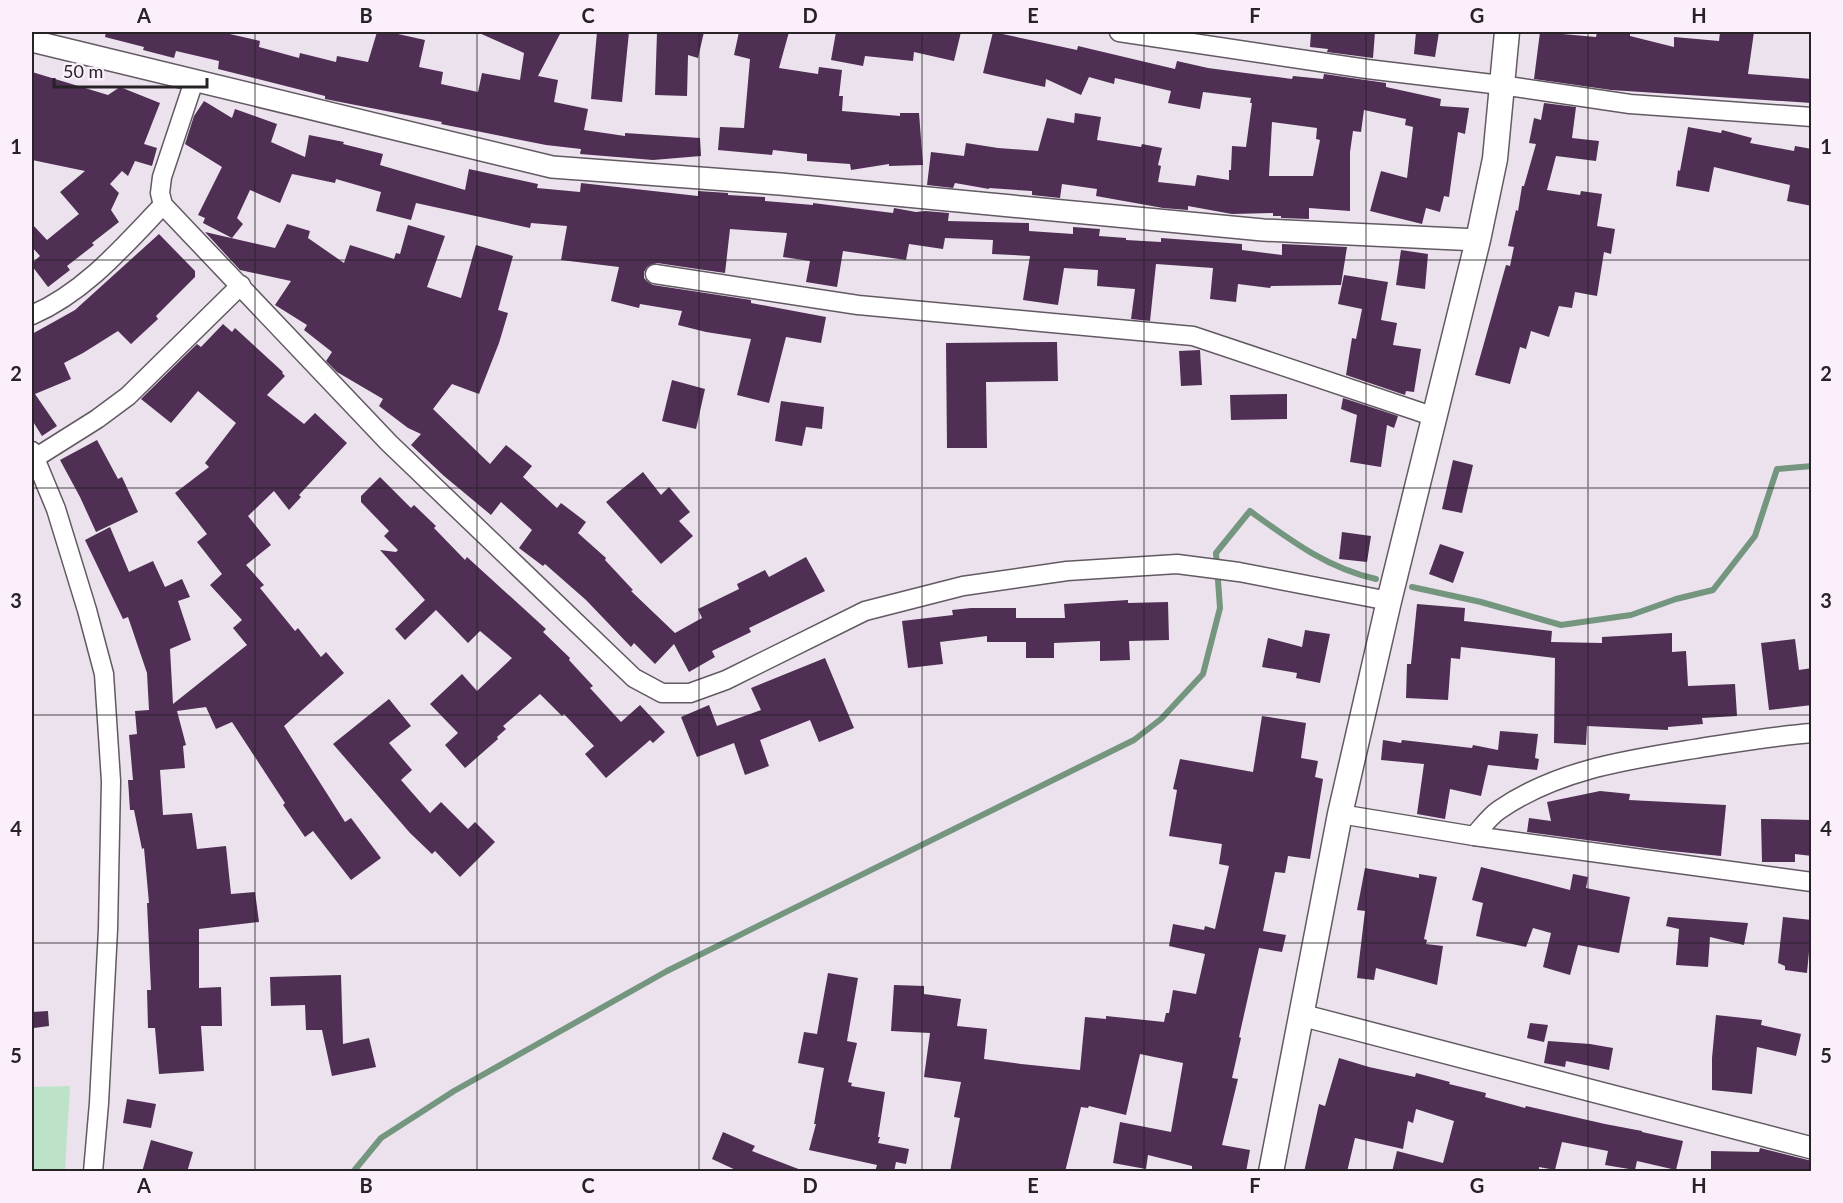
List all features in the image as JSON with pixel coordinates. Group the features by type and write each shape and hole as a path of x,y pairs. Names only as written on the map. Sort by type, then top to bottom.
{"main road":[{"path":"1271,1172 1340,814 1389,601 1478,240 1495,159 1507,32"}],"street":[{"path":"1119,32 1367,69 1501,85 1630,104 1812,117"},
{"path":"32,41 552,167 780,184 1263,230 1478,240"},
{"path":"194,81 162,177 160,193 163,205 389,443 634,678 662,693 690,693 726,680 865,611 963,586 1067,571 1177,564 1239,572 1389,601"},
{"path":"32,315 79,287 105,265 163,205"},
{"path":"656,274 858,305 1193,336 1435,417"},
{"path":"93,1172 108,929 111,781 104,674 56,509 33,455 97,419 128,396 241,285"},
{"path":"1474,836 1498,811 1538,788 1572,773 1630,759 1812,733"},
{"path":"1340,814 1474,836 1812,882"},
{"path":"1301,1014 1812,1148"}],"green space":[{"path":"70,1086 65,1171 32,1171 32,1087"}],"building":[{"path":"106,32 221,32 260,41 259,47 299,58 300,53 336,62 337,56 368,62 377,32 389,32 425,40 419,67 443,72 441,84 478,92 482,73 520,80 524,53 477,32 561,32 538,76 558,80 554,102 588,109 584,130 625,136 625,133 700,138 701,156 653,160 580,154 581,149 546,145 325,99 325,96 218,69 219,61 176,51 174,58 143,50 144,47 105,37"},
{"path":"597,32 629,32 622,102 591,99"},
{"path":"657,32 704,32 698,58 688,55 687,96 655,95"},
{"path":"739,32 789,32 779,68 818,74 819,67 842,70 839,96 843,96 842,111 900,116 900,113 919,113 923,165 889,166 889,164 851,170 850,164 807,161 807,154 773,150 772,155 718,150 720,127 744,128 750,59 734,55"},
{"path":"836,32 961,32 954,61 914,52 913,61 865,56 863,66 831,60"},
{"path":"993,32 1077,50 1078,46 1175,69 1177,61 1208,68 1292,79 1293,76 1323,79 1324,74 1386,83 1386,87 1441,99 1440,106 1469,108 1465,134 1458,132 1449,197 1444,196 1440,212 1426,208 1422,224 1370,211 1381,171 1407,178 1413,127 1405,125 1406,119 1364,110 1361,132 1353,131 1350,152 1350,211 1309,208 1309,219 1281,218 1281,216 1273,216 1273,213 1232,214 1188,206 1188,210 1163,208 1096,196 1097,189 1062,184 1060,198 1032,195 1032,191 989,189 955,183 953,188 927,185 931,152 964,156 966,143 1038,151 1047,118 1074,123 1075,113 1101,117 1097,140 1162,148 1158,165 1161,166 1158,182 1195,186 1197,175 1229,180 1232,146 1246,147 1251,98 1203,92 1200,109 1168,103 1171,91 1115,78 1114,84 1089,77 1081,95 1046,79 1045,87 983,73","holes":["1272,122 1317,128 1316,139 1320,140 1313,176 1269,176"]},
{"path":"1311,32 1375,32 1373,58 1327,52 1328,49 1310,47"},
{"path":"1416,32 1439,32 1435,57 1414,54"},
{"path":"1540,32 1596,37 1597,32 1630,32 1630,36 1674,47 1674,37 1719,41 1720,32 1754,32 1748,74 1812,79 1812,103 1611,90 1534,79"},
{"path":"32,72 108,95 120,87 160,103 144,144 157,148 152,166 135,161 128,176 122,171 110,184 119,193 111,210 119,222 92,243 94,245 67,266 70,270 48,287 32,266 32,263 40,256 32,247 32,224 47,240 79,214 60,192 85,171 32,160"},
{"path":"204,101 232,118 235,109 277,124 271,142 305,157 309,135 344,142 343,144 383,154 380,165 465,190 469,169 538,184 537,188 580,192 581,183 698,196 698,191 728,193 728,195 765,197 765,201 813,205 813,203 893,213 894,208 916,212 949,213 948,221 1029,223 1029,231 1073,234 1073,227 1100,229 1099,236 1126,238 1126,240 1161,242 1161,238 1242,244 1242,250 1282,255 1282,244 1347,247 1341,285 1271,286 1270,288 1238,284 1236,302 1210,299 1213,268 1156,264 1150,321 1131,319 1135,289 1097,286 1098,270 1064,268 1058,305 1023,300 1030,256 992,254 993,240 945,238 943,249 909,244 906,260 843,251 837,287 806,282 810,261 783,257 787,233 730,229 725,273 657,263 647,267 644,278 653,285 751,300 751,303 826,317 821,343 786,337 769,403 737,395 751,339 678,325 682,311 640,304 639,308 611,301 619,267 561,260 567,226 531,223 530,228 416,203 411,220 376,211 381,192 336,179 335,183 292,174 280,203 250,190 237,218 243,224 232,238 203,223 205,218 198,215 222,167 185,144 194,116"},
{"path":"1544,103 1576,107 1572,138 1599,141 1596,161 1556,156 1547,190 1580,195 1581,191 1602,194 1597,226 1615,229 1611,254 1604,252 1597,296 1575,292 1572,308 1559,306 1549,337 1531,331 1526,349 1520,347 1510,384 1475,375 1506,265 1510,266 1514,247 1508,246 1522,186 1524,186 1536,144 1529,143 1534,118 1541,120"},
{"path":"1688,127 1721,133 1722,130 1752,138 1750,143 1794,151 1795,146 1812,149 1812,206 1787,201 1790,185 1714,167 1709,192 1676,186"},
{"path":"287,224 310,231 308,238 344,263 350,245 394,259 396,253 400,254 408,225 445,236 427,287 461,298 476,245 513,256 498,310 508,313 479,394 452,384 433,409 490,464 506,445 532,466 523,477 557,508 561,503 586,522 578,533 606,558 605,560 633,590 631,591 675,633 702,618 698,609 739,589 737,584 765,570 769,577 806,557 825,591 749,628 751,632 712,651 715,657 689,672 674,644 655,664 634,643 631,647 586,600 545,564 543,566 519,548 532,530 501,502 491,515 411,445 421,434 408,428 379,406 383,399 337,372 326,361 332,352 304,330 307,325 275,305 291,281 240,270 205,232 275,248"},
{"path":"159,234 195,271 195,277 156,316 158,319 131,344 118,331 64,363 71,379 35,394 57,426 42,436 32,420 32,334 75,310"},
{"path":"1401,250 1428,254 1425,289 1396,285"},
{"path":"1344,275 1388,282 1381,320 1397,323 1393,345 1421,349 1414,392 1406,391 1405,395 1346,375 1352,338 1356,339 1362,309 1338,304"},
{"path":"223,324 232,332 235,328 283,372 285,376 267,395 304,424 315,413 347,443 299,495 301,497 289,510 274,491 248,516 271,545 246,565 264,585 260,588 295,631 298,628 321,657 326,652 344,673 284,726 345,822 351,818 381,858 351,880 313,831 305,837 232,722 216,729 206,707 177,711 186,745 183,746 185,768 160,770 163,815 192,813 197,849 226,846 231,894 255,892 259,922 199,929 199,988 221,987 222,1026 201,1026 204,1071 159,1074 155,1028 148,1028 147,990 151,990 147,903 149,903 144,848 142,849 134,810 130,810 128,780 133,780 129,735 137,734 135,711 149,710 147,673 128,617 123,619 85,540 110,527 129,572 153,561 165,587 182,579 190,597 178,601 191,640 170,649 173,704 247,645 233,628 242,620 210,585 222,574 197,542 207,534 175,493 209,467 205,463 236,423 198,391 171,423 141,399 197,344 201,347"},
{"path":"1057,342 1058,381 986,382 987,448 947,448 946,343"},
{"path":"1200,350 1202,385 1181,386 1179,351"},
{"path":"672,380 705,389 696,429 662,421"},
{"path":"1287,394 1287,419 1231,420 1230,395"},
{"path":"1343,398 1398,416 1394,428 1387,425 1381,467 1350,462 1357,415 1341,409"},
{"path":"781,401 824,407 822,429 806,427 802,446 775,441"},
{"path":"97,440 118,479 122,477 138,512 96,532 60,460"},
{"path":"1453,460 1473,465 1462,513 1442,509"},
{"path":"643,472 661,495 669,487 690,512 679,521 693,536 661,564 606,502"},
{"path":"380,477 411,508 414,505 436,526 434,528 465,560 467,557 546,629 543,632 570,658 569,660 593,686 590,688 621,722 640,705 665,732 653,743 650,740 606,778 585,754 594,746 564,714 562,716 540,694 503,726 506,729 497,737 498,739 465,768 445,745 458,733 430,704 462,674 477,691 512,658 480,631 468,643 436,610 405,640 395,629 425,600 380,550 396,552 398,550 384,536 389,531 361,502 361,496"},
{"path":"1342,532 1371,536 1367,562 1339,559"},
{"path":"1440,544 1464,552 1453,583 1429,574"},
{"path":"1128,600 1128,603 1168,602 1169,640 1129,641 1130,660 1100,661 1100,641 1054,643 1054,658 1026,658 1026,642 987,642 987,636 940,642 943,664 908,668 902,621 953,615 952,610 971,608 1016,608 1016,618 1065,618 1064,604"},
{"path":"1417,604 1465,608 1464,621 1552,631 1551,642 1602,643 1602,637 1672,633 1672,652 1686,651 1688,686 1735,684 1737,716 1702,718 1703,724 1668,727 1668,730 1587,726 1586,745 1554,743 1555,658 1461,647 1460,659 1451,658 1448,700 1406,698 1407,664 1411,664"},
{"path":"1305,630 1330,634 1320,683 1296,678 1297,673 1262,667 1268,638 1302,647"},
{"path":"1795,639 1799,670 1812,668 1812,705 1769,710 1761,643"},
{"path":"825,658 854,728 819,742 810,720 760,740 769,766 745,775 734,743 697,757 681,717 709,705 717,726 761,710 751,688"},
{"path":"389,699 411,726 389,743 412,770 401,780 430,813 441,802 468,829 475,822 495,842 460,877 435,851 432,854 410,833 333,744"},
{"path":"1262,716 1306,723 1301,758 1318,761 1315,777 1323,779 1310,859 1288,856 1285,873 1275,872 1263,931 1286,935 1282,952 1259,948 1239,1037 1241,1038 1232,1078 1238,1079 1222,1145 1250,1150 1246,1172 1201,1172 1192,1169 1192,1166 1148,1155 1146,1169 1113,1163 1120,1122 1171,1132 1183,1063 1140,1054 1126,1115 1089,1106 1088,1108 1081,1107 1065,1172 950,1172 960,1118 954,1117 961,1082 924,1077 930,1033 891,1031 894,985 924,986 924,994 961,999 957,1026 987,1029 984,1059 1080,1070 1085,1017 1106,1019 1106,1016 1164,1022 1166,1013 1169,1013 1173,990 1196,994 1205,954 1169,946 1173,924 1204,930 1205,926 1215,929 1229,866 1219,864 1222,844 1169,836 1177,790 1173,789 1180,759 1253,772"},
{"path":"1500,731 1538,734 1535,758 1539,759 1537,770 1488,765 1481,796 1450,789 1445,819 1417,814 1424,764 1381,760 1383,740 1472,748 1473,745 1498,750"},
{"path":"1600,791 1630,794 1629,800 1726,805 1721,856 1527,832 1529,818 1551,821 1547,802"},
{"path":"1761,819 1812,820 1812,856 1795,854 1795,862 1762,862"},
{"path":"1481,867 1570,890 1573,874 1588,877 1586,888 1630,897 1619,953 1578,945 1570,975 1543,967 1551,933 1533,928 1526,947 1476,936 1483,903 1472,900"},
{"path":"1365,868 1419,878 1419,874 1437,877 1424,939 1427,940 1426,944 1443,946 1437,985 1376,968 1374,980 1357,978 1365,911 1357,910"},
{"path":"1668,917 1748,923 1744,945 1710,937 1708,967 1676,965 1679,929 1666,926"},
{"path":"1783,917 1812,920 1807,973 1785,970 1785,966 1778,963"},
{"path":"828,973 858,978 847,1041 857,1043 848,1082 852,1083 851,1086 885,1092 878,1143 909,1149 906,1164 896,1162 894,1172 875,1172 877,1165 809,1150 816,1124 814,1124 824,1068 798,1063 804,1032 817,1034"},
{"path":"341,975 343,1044 369,1038 376,1067 332,1076 322,1030 306,1030 305,1005 271,1006 270,977"},
{"path":"48,1011 49,1026 34,1028 32,1012"},
{"path":"1716,1015 1762,1020 1761,1025 1801,1034 1796,1056 1757,1047 1752,1094 1712,1090"},
{"path":"1530,1023 1548,1025 1544,1042 1527,1038"},
{"path":"1548,1041 1613,1048 1609,1070 1566,1061 1565,1067 1544,1063"},
{"path":"1339,1058 1415,1077 1416,1073 1450,1082 1449,1084 1486,1093 1485,1097 1525,1108 1526,1106 1683,1141 1676,1170 1637,1161 1635,1170 1605,1165 1608,1151 1562,1142 1555,1170 1539,1167 1539,1172 1392,1172 1397,1151 1443,1163 1454,1121 1416,1109 1413,1123 1408,1121 1403,1149 1355,1138 1347,1172 1304,1172 1319,1104 1325,1106"},
{"path":"127,1099 156,1104 151,1128 123,1123"},
{"path":"723,1132 755,1146 752,1151 801,1170 801,1172 740,1172 712,1159"},
{"path":"151,1140 193,1152 187,1172 142,1172"},
{"path":"1760,1148 1812,1161 1812,1172 1711,1172 1711,1151 1759,1152"}],"waterway":[{"path":"1412,587 1481,602 1561,625 1631,615 1676,599 1713,590 1755,536 1777,469 1812,466"},
{"path":"353,1172 381,1138 454,1091 667,971 1134,740 1161,719 1203,674 1220,608 1216,553 1250,511 1310,552 1341,568 1376,579"}]}
